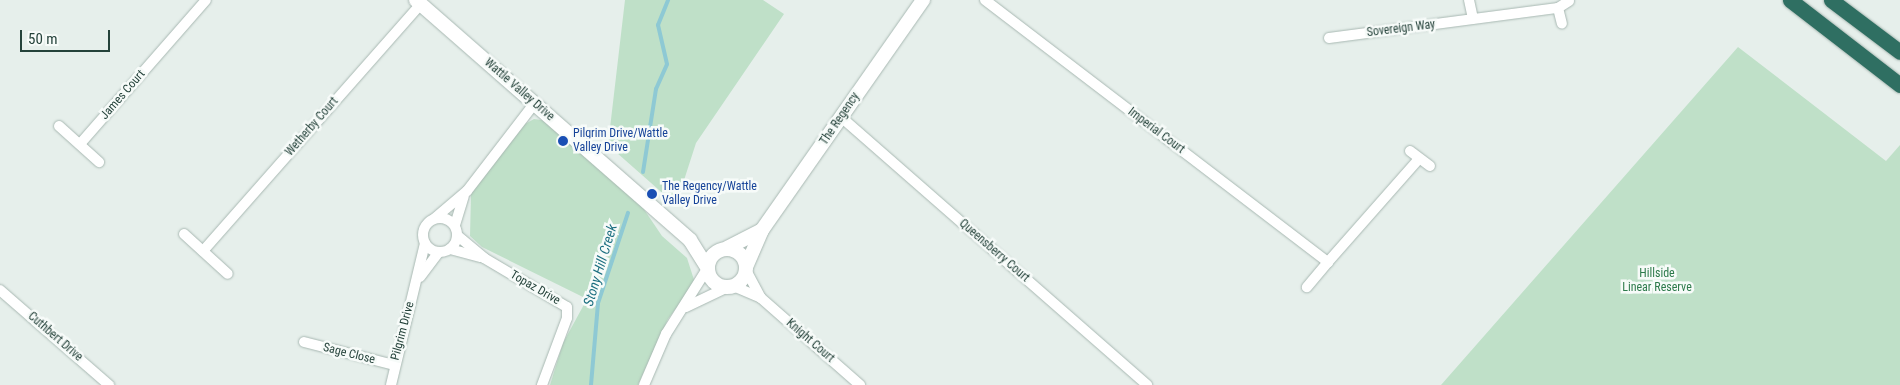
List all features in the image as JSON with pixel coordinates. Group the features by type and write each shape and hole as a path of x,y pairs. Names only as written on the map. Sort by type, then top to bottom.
{"highway":[{"path":"1790,0 1900,85"},
{"path":"1831,0 1900,52"}],"street":[{"name":"James Court","path":"80,144 206,0"},
{"name":"Imperial Court","path":"985,0 1328,262"},
{"path":"1469,0 1473,19"},
{"name":"Sovereign Way","path":"1329,38 1558,8 1569,1"},
{"name":"Wattle Valley Drive","path":"418,2 690,240 707,268"},
{"name":"Wetherby Court","path":"203,251 418,2"},
{"name":"The Regency","path":"746,268 762,230 919,2"},
{"path":"1558,8 1562,24"},
{"path":"467,191 455,225 458,236 444,251 425,243 424,228 467,191 534,104"},
{"name":"Queensberry Court","path":"841,117 1147,385"},
{"path":"59,126 99,162"},
{"path":"1410,151 1418,160 1430,166"},
{"path":"1307,287 1418,160"},
{"path":"435,218 446,218 455,225"},
{"name":"The Regency","path":"725,249 762,230"},
{"path":"184,234 228,274"},
{"name":"Topaz Drive","path":"458,236 484,258 566,307 567,318 542,385"},
{"name":"Wattle Valley Drive","path":"690,240 725,249"},
{"name":"Pilgrim Drive","path":"391,385 394,365 420,278 425,243"},
{"path":"644,385 666,334 686,308 712,255 725,249 742,256 746,268 731,287 686,308"},
{"name":"Pilgrim Drive","path":"420,278 444,251"},
{"name":"Topaz Drive","path":"444,251 484,258"},
{"path":"707,268 717,284 731,287"},
{"name":"Knight Court","path":"746,268 761,298"},
{"name":"Knight Court","path":"731,287 761,298 860,385"},
{"name":"Cuthbert Drive","path":"0,290 109,385"},
{"name":"Sage Close","path":"304,342 394,365"}],"green space":[{"path":"625,0 763,0 784,14 696,143 676,205 608,145"},
{"name":"Hillside Linear Reserve","path":"1738,47 1886,161 1900,145 1900,385 1441,385"},
{"path":"534,119 548,121 637,199 662,236 687,258 695,283 668,319 638,385 550,385 563,343 587,299 482,247 470,236 471,194 525,124"}],"waterway":[{"name":"Stony Hill Creek","path":"643,172 656,89 667,64 658,25 668,0"},
{"name":"Stony Hill Creek","path":"591,385 598,303 628,213"}],"place":[{"name":"Pilgrim Drive/Wattle Valley Drive","path":"563,141"},
{"name":"The Regency/Wattle Valley Drive","path":"652,194"}]}
